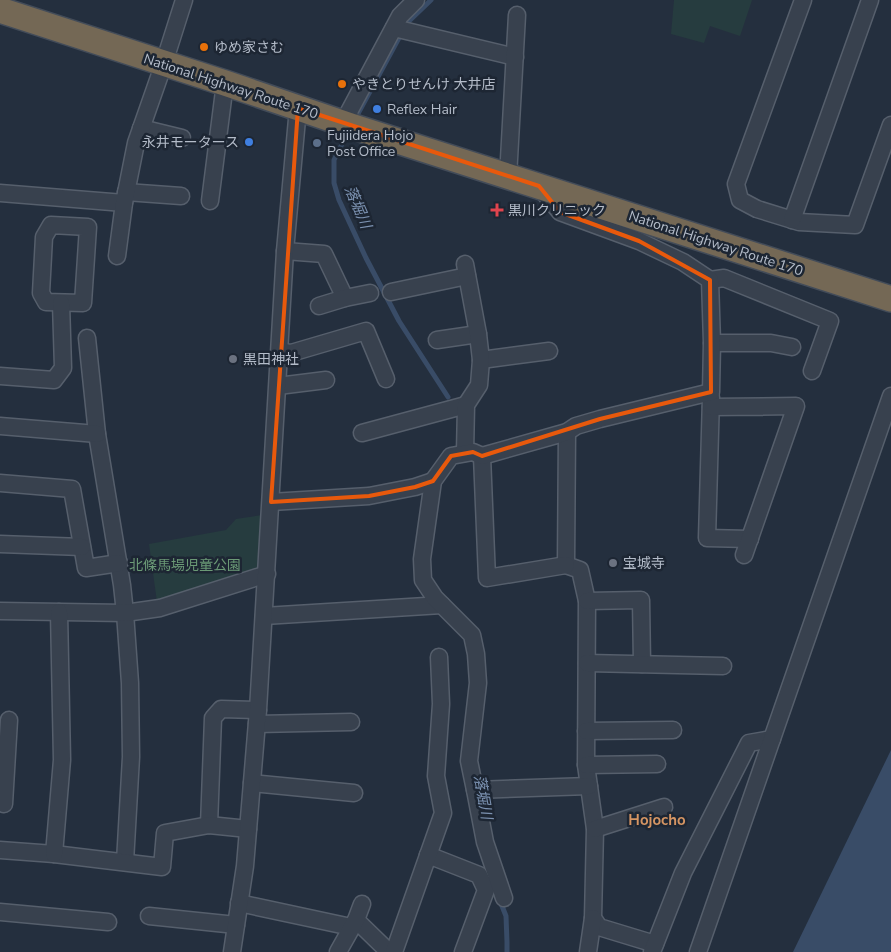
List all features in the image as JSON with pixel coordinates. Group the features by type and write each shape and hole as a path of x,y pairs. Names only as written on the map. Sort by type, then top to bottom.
{"highway":[{"name":"National Highway Route 170","path":"0,10 508,177 891,299"}],"street":[{"path":"117,256 125,198 136,143 184,0"},
{"path":"349,125 397,28 400,16 416,0"},
{"path":"803,0 736,184 740,200 758,209 796,221 855,225 891,125"},
{"path":"796,221 870,0"},
{"path":"508,177 517,15"},
{"path":"397,28 515,57"},
{"path":"210,201 225,83"},
{"path":"232,952 245,866 252,783 267,574 285,251 298,108"},
{"path":"141,128 182,138"},
{"path":"539,186 560,212 639,241 683,262 710,280 724,278 830,321 812,371"},
{"path":"0,193 125,198 181,196"},
{"path":"51,225 88,227 83,303 61,303 46,302 40,293 44,237 51,225"},
{"path":"285,251 324,254 345,298"},
{"path":"391,292 466,270 481,360 479,385 466,405 465,453"},
{"path":"710,280 712,343 708,538 750,539"},
{"path":"320,306 370,293"},
{"path":"0,376 54,380 63,368 61,303"},
{"path":"280,351 291,353 366,331 386,379"},
{"path":"437,340 478,334"},
{"path":"87,338 97,434 125,613 130,683 131,757 125,862"},
{"path":"712,343 771,343 792,347"},
{"path":"481,360 549,351"},
{"path":"278,386 326,380"},
{"path":"698,952 891,396"},
{"path":"504,898 485,842 469,761 478,683 476,654 472,635 435,598 423,580 422,559 433,481 451,456 473,452 482,456 567,432 576,426 600,419 711,400 796,406 744,555"},
{"path":"362,433 466,405"},
{"path":"0,426 97,434"},
{"path":"566,565 567,432"},
{"path":"482,456 487,578 566,565 580,570 588,601 586,765 595,829 593,918 588,952"},
{"path":"271,502 369,496 415,487 433,481"},
{"path":"0,483 72,489 86,568 118,563"},
{"path":"0,544 82,547"},
{"path":"0,611 125,613 160,608 267,574"},
{"path":"588,601 641,600 642,664"},
{"path":"264,616 442,605"},
{"path":"54,854 62,760 58,612"},
{"path":"394,952 443,813 436,776 441,704 438,657"},
{"path":"587,663 723,666"},
{"path":"209,825 213,718 220,709 257,717 351,722"},
{"path":"3,794 8,720"},
{"path":"586,731 673,730"},
{"path":"593,918 599,927 653,948 683,873 750,743 772,739"},
{"path":"586,765 657,764"},
{"path":"252,783 354,793"},
{"path":"476,790 589,786"},
{"path":"595,829 664,807"},
{"path":"0,850 54,854 162,867 165,833 209,825 248,829"},
{"path":"428,855 479,875 486,890 463,952"},
{"path":"239,903 354,923 388,952"},
{"path":"338,952 362,904"},
{"path":"0,912 108,922"},
{"path":"149,916 236,925"}],"highlighted area":[{"path":"298,108 539,186 560,212 639,241 710,280 711,392 600,419 482,456 473,452 451,456 433,481 415,487 369,496 271,502"}],"green space":[{"path":"674,0 752,0 740,36 710,26 704,43 671,34"},
{"name":"北條馬場児童公園","path":"262,515 260,568 157,602 149,544 226,530 236,519"}],"water":[{"path":"891,750 891,952 793,952"}],"waterway":[{"name":"落堀川","path":"354,121 407,23 431,0"},
{"name":"落堀川","path":"348,132 334,160 334,183 339,200 366,258 399,321 448,397"},
{"name":"落堀川","path":"500,901 506,916 507,952"}],"place":[{"name":"ゆめ家さむ","path":"204,47"},
{"name":"やきとりせんけ 大井店","path":"342,84"},
{"name":"Reflex Hair","path":"377,109"},
{"name":"永井モータース","path":"249,142"},
{"name":"Fujiidera Hojo Post Office","path":"317,143"},
{"name":"黒川クリニック","path":"497,210"},
{"name":"黒田神社","path":"233,359"},
{"name":"宝城寺","path":"613,563"}],"district":[{"name":"Hojocho","path":"657,820"}]}
